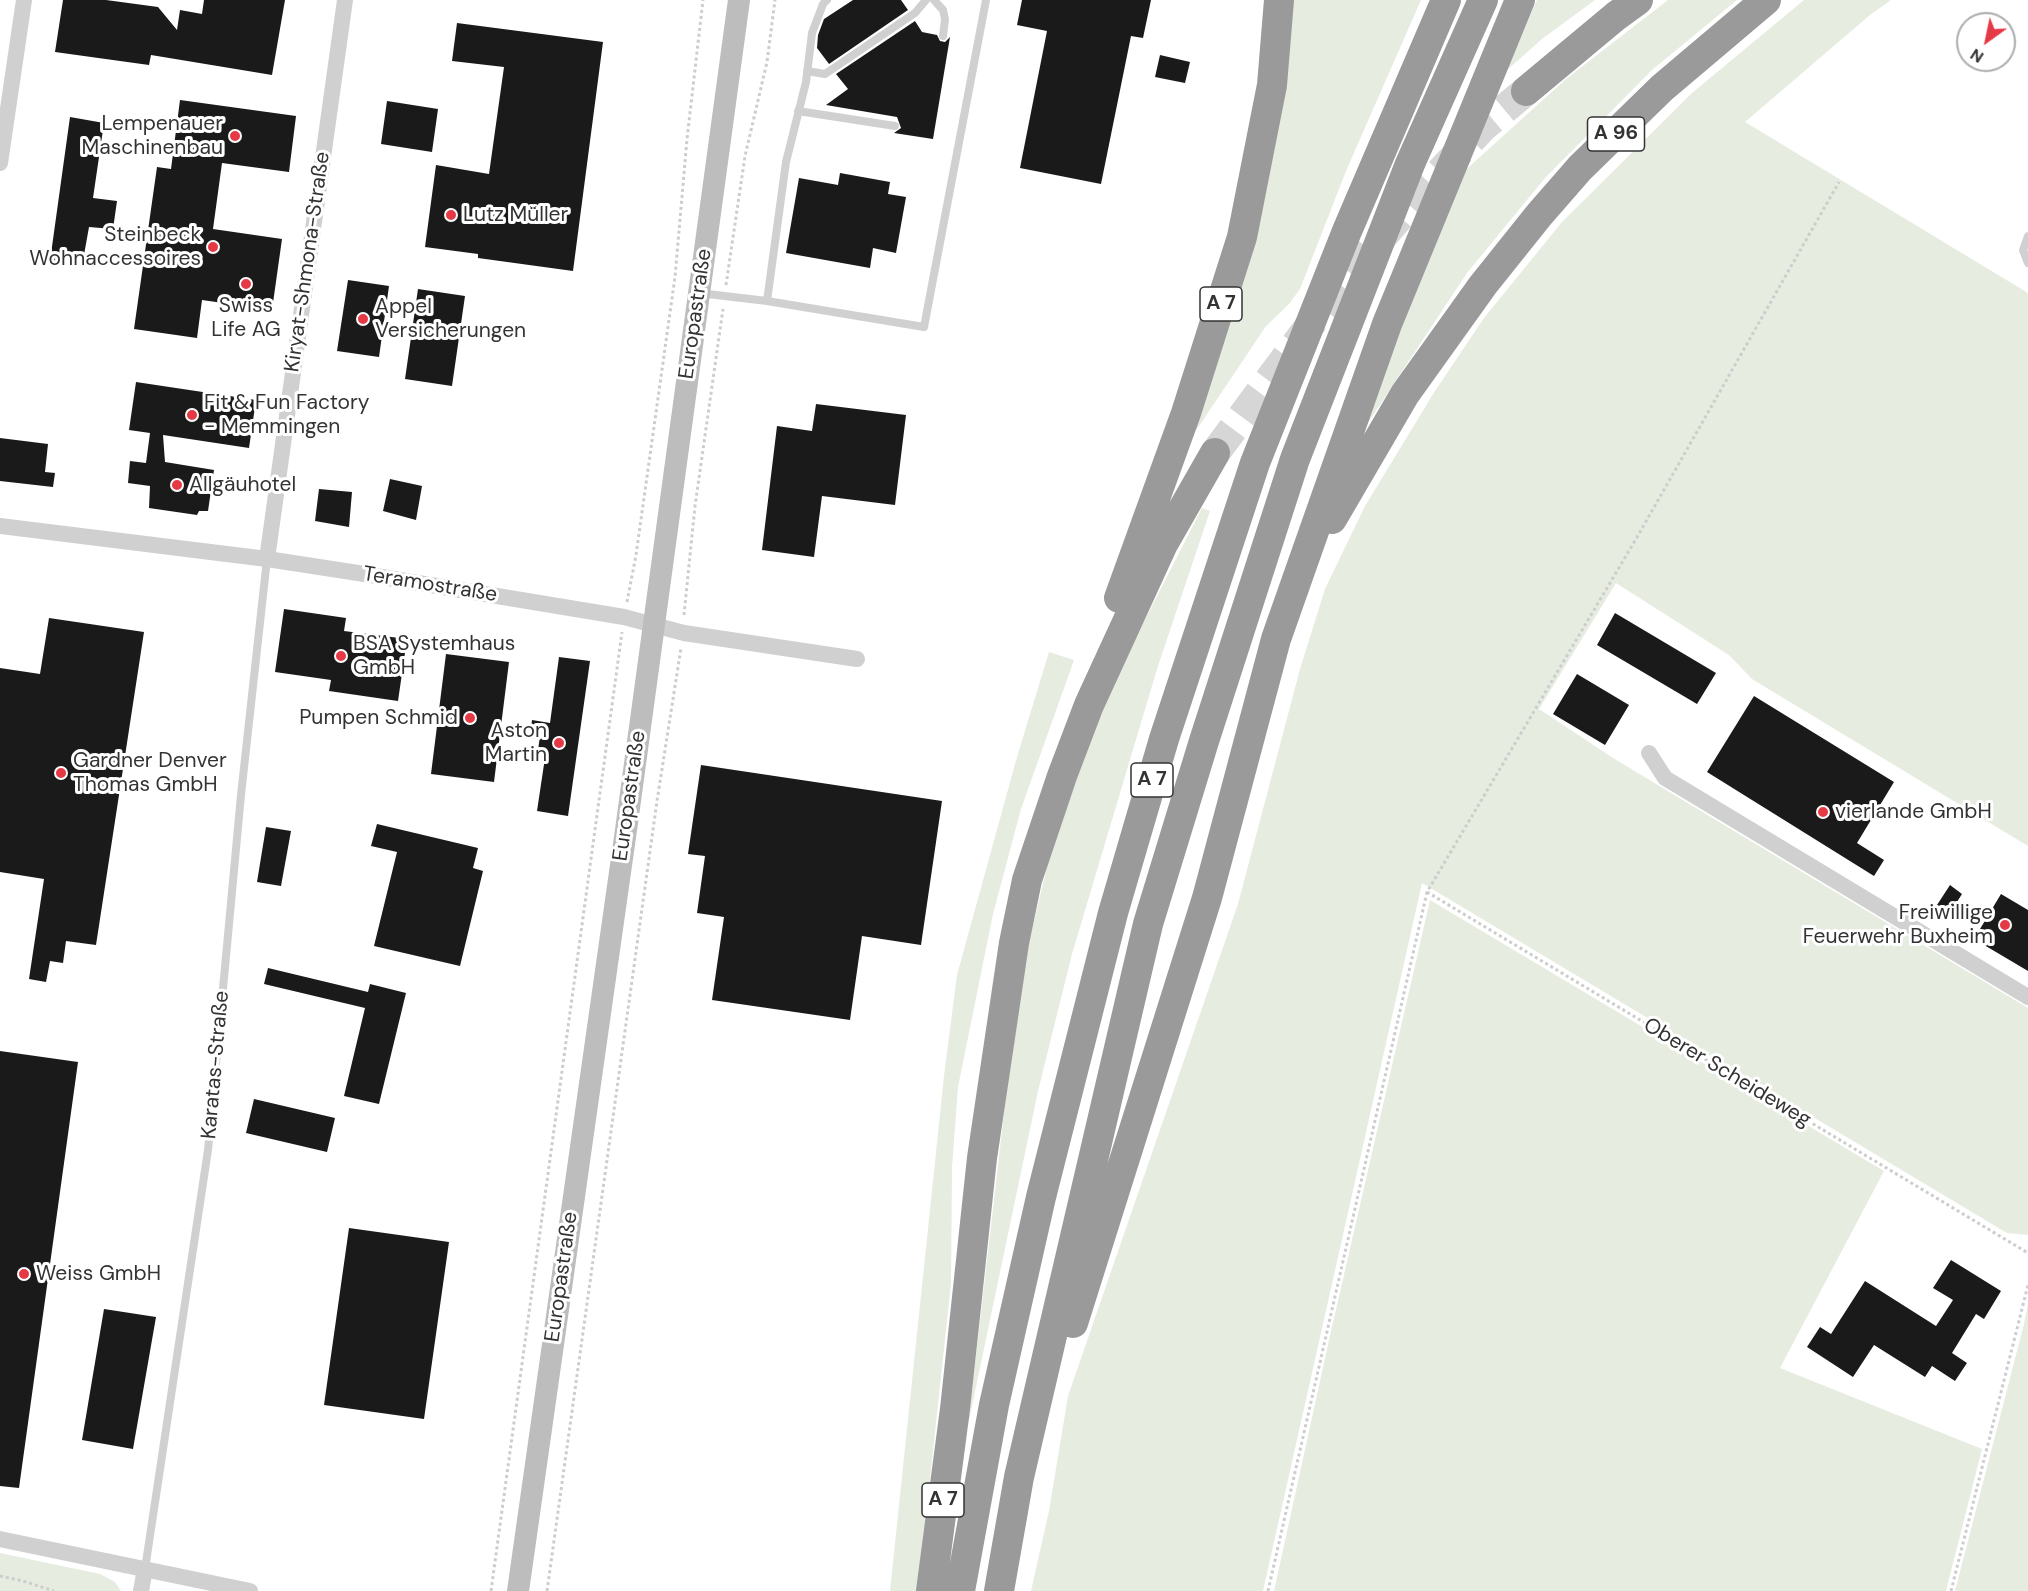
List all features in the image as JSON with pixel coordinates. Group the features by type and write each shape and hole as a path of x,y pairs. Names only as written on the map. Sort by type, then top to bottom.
{"highway":[{"name":"A 7","path":"1089,705 1119,597 1186,413 1242,237 1272,85 1280,0"},
{"name":"A 7","path":"960,1591 994,1405 1041,1197 1113,913 1164,739 1255,463 1347,231 1446,0"},
{"name":"A 7","path":"999,1591 1018,1477 1148,924 1295,459 1410,164 1483,0"},
{"path":"1018,1477 1066,1345 1192,949 1276,639 1387,324 1521,0"},
{"path":"1526,91 1616,15 1638,0"},
{"name":"A 96","path":"1296,582 1405,394 1483,285 1539,215 1580,168 1662,88 1766,0"},
{"name":"A 7","path":"931,1591 955,1409 982,1158 1014,943 1027,880 1089,705 1163,544 1215,453"}],"main road":[{"path":"723,0 735,23"},
{"name":"Europastraße","path":"518,1591 626,830 652,625 739,0"}],"street":[{"path":"1,153 24,0"},
{"name":"Kiryat-Shmona-Straße","path":"267,559 345,0"},
{"name":"Teramostraße","path":"0,526 267,559 624,617 684,633 857,659"},
{"path":"1649,753 1665,778 2028,997"},
{"path":"0,1539 250,1591"},
{"path":"141,1591 145,1569"}],"lane":[{"path":"767,301 786,162 807,71 812,33 823,4 827,0"},
{"path":"807,71 825,74 915,13 926,0"},
{"path":"934,0 943,10 945,19 943,36"},
{"path":"699,293 767,301 924,327 986,0"},
{"path":"798,111 895,126"},
{"path":"2028,236 2023,250 2028,263"},
{"name":"Karatas-Straße","path":"145,1569 208,1150 241,795 267,559"}],"path":[{"path":"491,1591 624,617 636,555 675,277 687,139 703,0"},
{"path":"547,1591 657,801 684,633 684,604 695,506 745,156 767,62 775,0"},
{"path":"1268,1591 1426,892 1641,529 1839,182"},
{"name":"Oberer Scheideweg","path":"1426,892 2028,1253"},
{"path":"1951,1591 2028,1285"},
{"path":"0,1576 54,1591"}],"shaded area":[{"path":"1290,0 1421,0 1346,171 1300,289 1289,304 1266,326 1193,435"},
{"path":"1537,0 1595,0 1542,39 1506,71"},
{"path":"1668,0 1737,0 1652,70 1545,178 1467,273 1356,441 1460,175 1566,79"},
{"path":"1804,0 1891,0 1870,15 1745,122 2028,293 2028,846 1752,679 1729,655 1616,583 1539,709 1613,758 2028,1008 2028,1235 2007,1233 1422,883 1263,1591 1031,1591 1049,1511 1068,1396 1238,904 1300,669 1325,589 1365,506 1435,391 1484,318 1562,222 1692,93"},
{"path":"1202,508 1210,511 1157,669 1072,954 1038,1091 968,1425 1006,1096 1028,946 1048,863 1106,702 1129,651"},
{"path":"1049,652 1074,660 1021,809 993,914 958,1087 952,1167 951,1283 918,1591 890,1591 944,1076 957,975 1017,757"},
{"path":"1430,900 1884,1171 1780,1368 1982,1449 1946,1591 1274,1591"},
{"path":"2028,1304 2028,1591 1955,1591 2024,1324"},
{"path":"0,1553 100,1574 115,1582 121,1591 0,1591"}],"building":[{"path":"63,0 106,0 158,7 177,30 180,10 202,14 204,0 285,0 272,75 151,55 149,65 55,52"},
{"path":"853,0 901,0 908,10 829,64 817,48 818,35 824,19"},
{"path":"1022,0 1151,0 1143,38 1131,36 1101,184 1020,168 1047,31 1017,25"},
{"path":"915,21 922,32 937,35 940,41 945,42 950,37 933,139 894,133 901,128 897,117 826,105 848,89 836,74"},
{"path":"457,23 603,42 573,271 478,258 478,254 425,247 436,165 489,174 504,67 452,61"},
{"path":"1160,55 1190,62 1185,83 1155,77"},
{"path":"180,100 296,116 289,172 222,163 213,229 282,239 272,310 202,300 197,338 134,329 157,167 171,169"},
{"path":"387,101 438,109 432,152 381,144"},
{"path":"70,117 104,123 93,198 117,201 113,229 89,227 82,266 50,261"},
{"path":"840,173 890,182 888,194 906,197 896,253 873,248 870,268 786,253 799,178 838,185"},
{"name":"Appel Versicherungen","path":"348,280 389,286 379,357 337,351"},
{"path":"418,289 465,296 452,386 405,379"},
{"name":"Fit & Fun Factory - Memmingen","path":"136,382 256,400 249,448 163,435 165,462 214,470 208,511 199,511 197,515 149,508 150,486 128,483 130,461 146,463 150,433 129,430"},
{"path":"816,404 906,415 895,505 822,496 814,557 762,550 777,426 812,431"},
{"path":"0,438 48,444 45,472 55,473 53,487 0,481"},
{"path":"390,479 422,486 416,520 383,511"},
{"path":"319,489 352,492 349,527 315,521"},
{"name":"BSA Systemhaus GmbH","path":"284,609 346,618 344,631 407,639 398,701 329,691 331,680 275,672"},
{"path":"1615,613 1716,673 1697,704 1597,645"},
{"name":"Gardner Denver Thomas GmbH","path":"49,618 144,632 96,945 66,941 63,963 50,961 46,982 29,979 44,879 0,872 0,668 40,674"},
{"name":"Pumpen Schmid","path":"446,654 509,662 494,782 431,774"},
{"name":"Aston Martin","path":"559,657 590,661 568,816 537,811 546,751 538,750 540,736 530,735 532,720 550,723"},
{"path":"1577,674 1629,705 1605,745 1553,714"},
{"name":"vierlande GmbH","path":"1754,696 1894,782 1857,843 1884,860 1874,876 1707,772"},
{"path":"701,765 942,801 921,945 862,936 850,1020 712,1000 724,917 697,913 705,856 688,854"},
{"path":"377,824 478,848 473,868 483,871 460,966 374,946 397,852 371,846"},
{"path":"266,827 291,831 281,886 257,882"},
{"path":"1950,885 1962,894 1950,913 1937,905"},
{"name":"Freiwillige Feuerwehr Buxheim","path":"2001,894 2028,910 2028,971 1974,939"},
{"path":"268,968 368,992 370,984 406,993 379,1104 344,1096 365,1008 264,984"},
{"name":"Weiss GmbH","path":"0,1051 78,1062 19,1488 0,1486"},
{"path":"254,1099 335,1118 327,1152 246,1133"},
{"path":"349,1228 449,1242 424,1419 324,1405"},
{"path":"1951,1260 2001,1291 1984,1319 1976,1314 1952,1353 1967,1363 1955,1381 1932,1366 1925,1377 1874,1345 1853,1377 1807,1347 1820,1327 1831,1334 1865,1281 1936,1326 1953,1300 1933,1288"},
{"path":"104,1309 156,1317 133,1449 82,1440"}],"tunnel":[{"path":"1215,453 1337,289 1421,192 1484,126 1526,91"}],"place":[{"name":"Lempenauer Maschinenbau","path":"235,136"},
{"name":"Lutz Müller","path":"451,215"},
{"name":"Steinbeck Wohnaccessoires","path":"213,247"},
{"name":"Swiss Life AG","path":"246,284"},
{"name":"Appel Versicherungen","path":"363,319"},
{"name":"Fit & Fun Factory - Memmingen","path":"192,415"},
{"name":"Allgäuhotel","path":"177,485"},
{"name":"BSA Systemhaus GmbH","path":"341,656"},
{"name":"Pumpen Schmid","path":"470,718"},
{"name":"Aston Martin","path":"559,743"},
{"name":"Gardner Denver Thomas GmbH","path":"61,773"},
{"name":"vierlande GmbH","path":"1823,812"},
{"name":"Freiwillige Feuerwehr Buxheim","path":"2005,925"},
{"name":"Weiss GmbH","path":"24,1274"}]}
